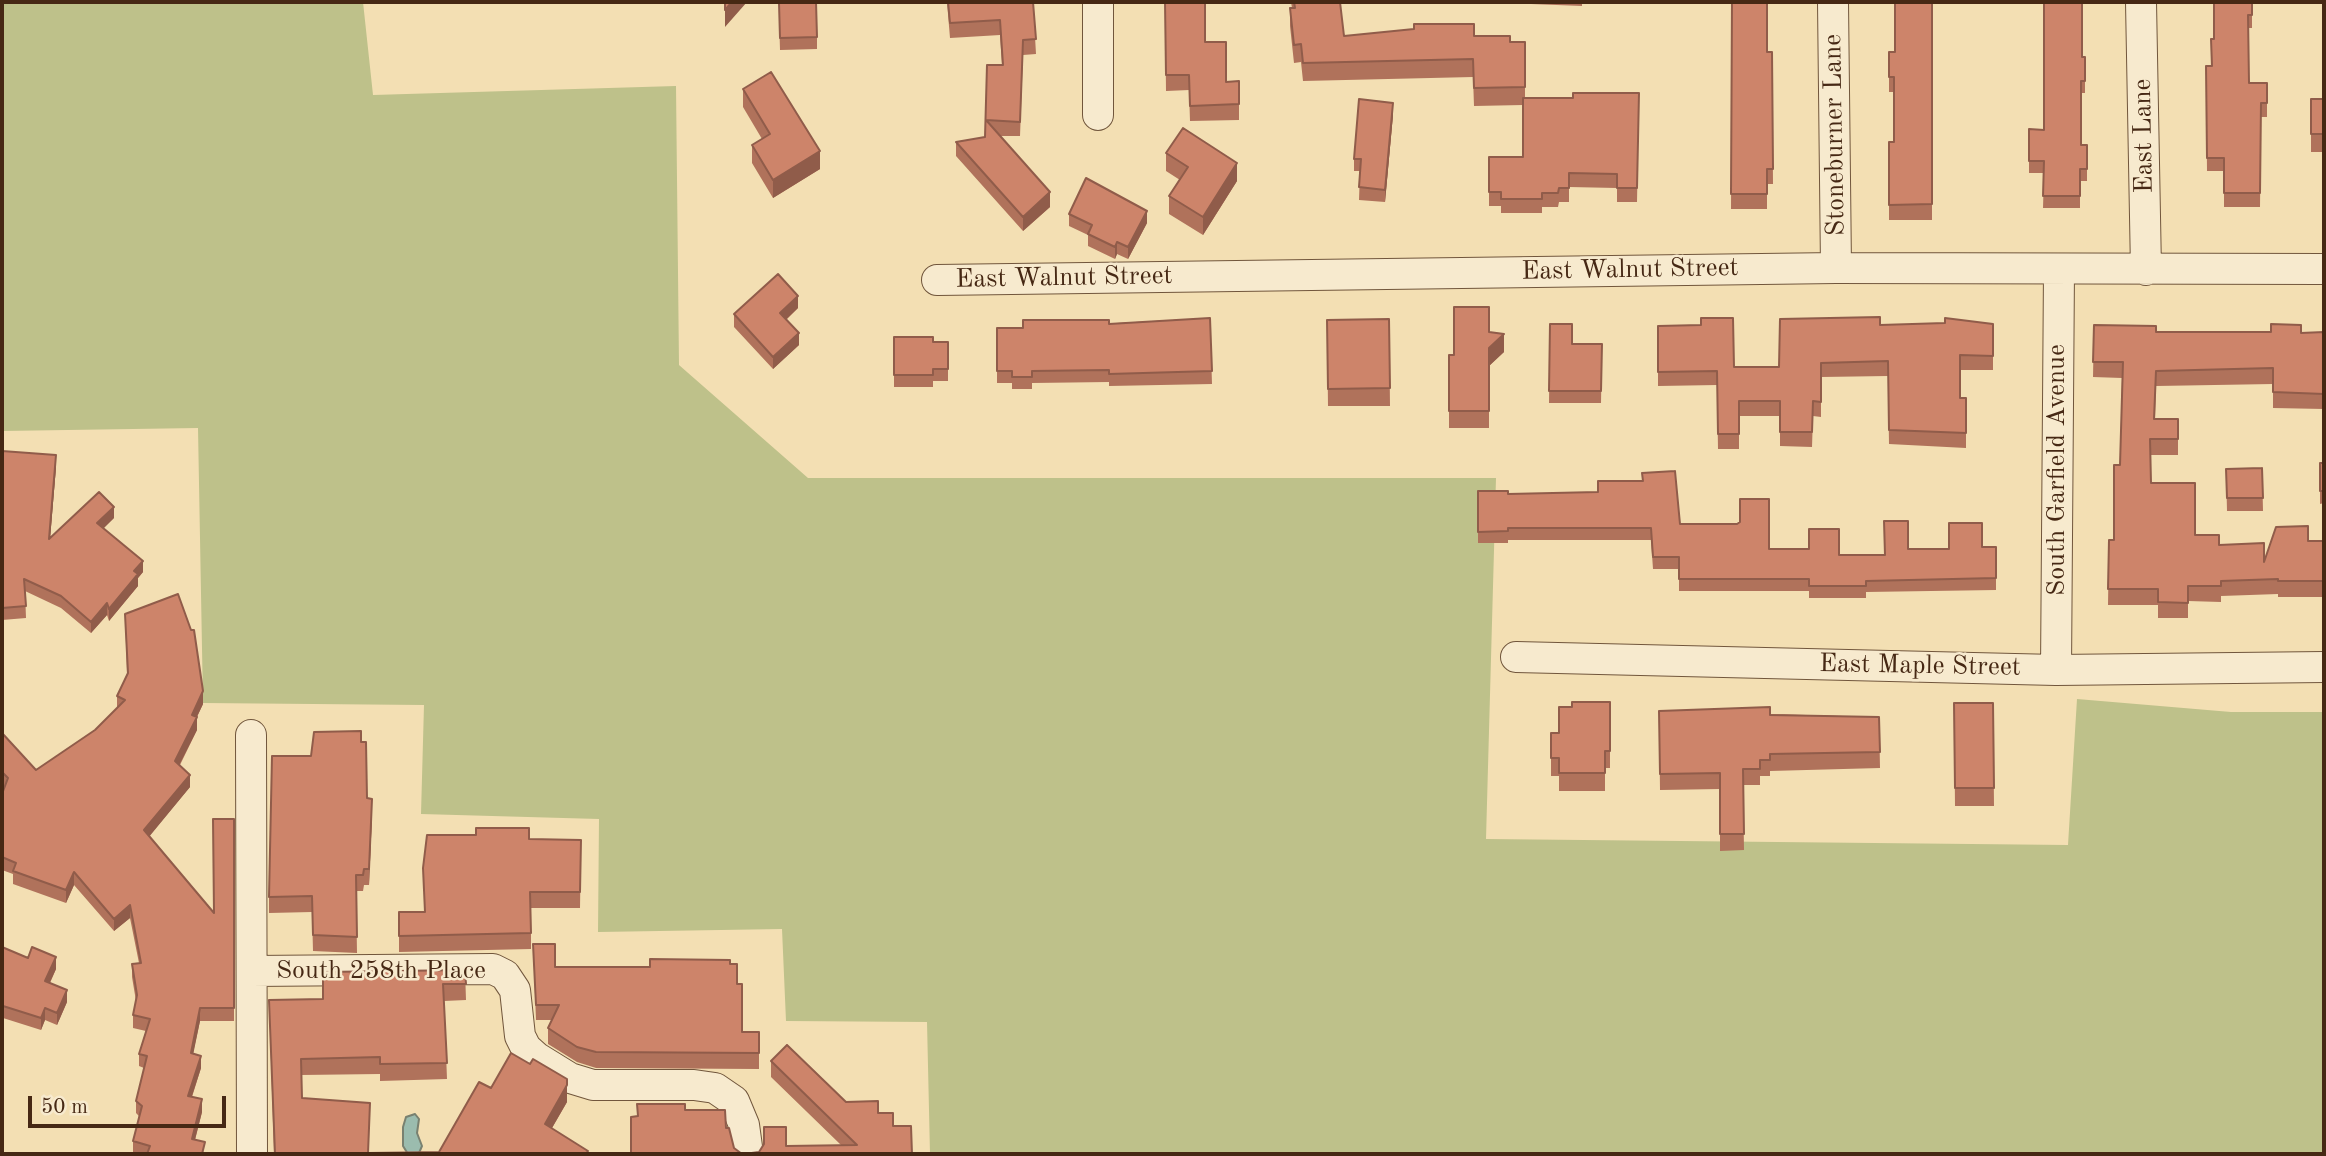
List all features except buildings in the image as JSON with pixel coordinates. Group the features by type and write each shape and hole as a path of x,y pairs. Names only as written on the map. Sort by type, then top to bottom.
{"street":[{"path":"1098,2 1098,115"},
{"name":"Stoneburner Lane","path":"1833,2 1836,268"},
{"name":"East Lane","path":"2141,2 2146,270"},
{"name":"East Walnut Street","path":"937,280 1836,268 2324,269"},
{"name":"South Garfield Avenue","path":"2056,670 2059,270"},
{"name":"East Maple Street","path":"1516,657 2056,670 2324,667"},
{"path":"251,734 252,1154"},
{"name":"South 258th Place","path":"252,971 493,969 505,975 515,990 519,1031 526,1048 570,1079 619,1087 694,1085 715,1088 734,1101 744,1125 748,1154"}],"green space":[{"path":"2,2 363,2 373,95 676,86 679,365 808,478 1496,478 1486,839 2068,845 2077,699 2231,712 2324,712 2324,1154 930,1154 927,1022 786,1021 782,929 598,932 599,819 421,814 424,705 203,703 198,428 2,431"}],"shaded area":[{"path":"415,1114 419,1119 417,1133 422,1146 419,1153 408,1154 403,1146 403,1127 406,1117"}]}
